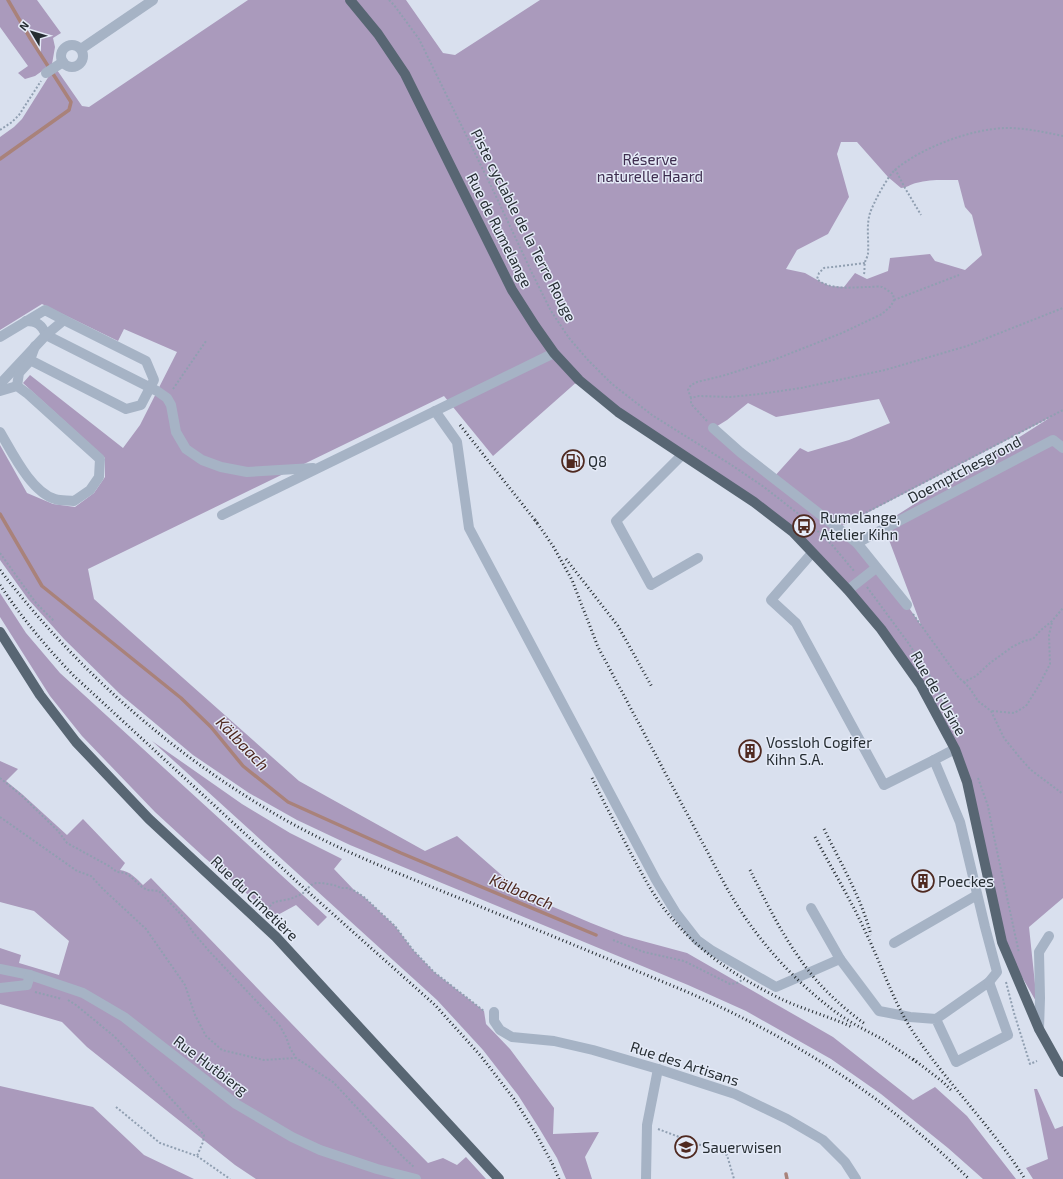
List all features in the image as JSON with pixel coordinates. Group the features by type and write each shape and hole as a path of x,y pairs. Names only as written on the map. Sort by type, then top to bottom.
{"main road":[{"name":"Rue de Rumelange","path":"350,0 378,34 405,74 512,290 554,353 579,380 618,412 662,442"},
{"name":"Rue de l'Usine","path":"662,442 754,502 793,532 848,590 881,629 920,684 955,749 967,782 1002,942 1013,971 1039,1029 1063,1072"},
{"name":"Rue du Cimetière","path":"0,632 40,695 76,742 150,819 282,943 499,1179"}],"street":[{"path":"81,49 153,0"},
{"path":"75,44 81,49 83,52 83,59 79,65 68,66 63,62 61,55 67,45 75,44"},
{"path":"46,73 63,62"},
{"path":"0,337 45,310 146,361 154,380 141,405 126,409 30,360"},
{"path":"0,384 46,335 64,320"},
{"path":"26,321 33,321 39,324 44,329 46,335 157,390 167,398 171,405 176,432 186,449 202,460 221,467 247,472 319,468"},
{"path":"17,386 19,373 30,360 35,346"},
{"path":"222,515 554,353"},
{"path":"0,391 17,386"},
{"path":"0,432 25,474 38,490 54,499 74,501 90,490 99,477 100,459 28,394 17,386"},
{"path":"435,411 457,442 469,528 656,880 676,913 697,940 711,950 776,987 840,959"},
{"path":"714,428 740,452 857,543 907,605"},
{"name":"Doemptchesgrond","path":"857,543 1053,440 1063,448"},
{"path":"682,455 616,521 651,585 698,558"},
{"path":"812,553 771,600 796,623 884,785 955,749"},
{"path":"848,590 876,568"},
{"path":"811,908 840,959 879,1011 910,1017 936,1019 989,982 997,972 960,822 934,760"},
{"path":"894,943 977,895"},
{"path":"1039,1029 1039,952 1049,936"},
{"path":"0,969 28,980"},
{"name":"Rue Hutbierg","path":"0,988 28,980 84,993 124,1017 236,1104 292,1137 320,1150 377,1169 416,1179"},
{"path":"936,1019 956,1062 1008,1035 989,982"},
{"name":"Rue des Artisans","path":"494,1012 494,1021 500,1030 512,1037 554,1041 593,1050 735,1094 787,1119 824,1140 845,1162 856,1179"},
{"path":"646,1179 647,1125 658,1069"}],"path":[{"name":"Piste cyclable de la Terre Rouge","path":"389,0 419,39 551,311 569,338 612,384 652,414 764,487 805,519 833,546 861,579"},
{"path":"0,130 19,115 46,73"},
{"path":"864,274 865,262 868,254 870,213 888,177 895,169 923,151 951,139 982,131 1004,128 1027,129 1063,136"},
{"path":"895,169 921,215"},
{"path":"714,428 691,404 691,398 688,390 691,385 776,359 842,333 882,314 891,306 894,300 893,294 881,287 830,286 817,279 819,273 824,268 865,262"},
{"path":"894,300 959,275"},
{"path":"691,398 699,396 730,397 760,394 801,388 886,370 967,346 1063,308"},
{"path":"167,398 206,341"},
{"path":"837,528 1063,410"},
{"path":"0,553 36,602 54,621"},
{"path":"907,605 959,678 971,690 978,701 991,711 1004,738 1021,759 1031,770 1063,794"},
{"path":"964,682 976,676 1012,647 1024,641 1033,639 1040,630 1052,621 1063,608"},
{"path":"991,711 1014,713 1026,706 1050,664 1048,635 1052,621"},
{"path":"976,772 988,806 1020,955"},
{"path":"0,778 21,795 58,831 67,842 117,872 125,873 147,890 159,891 186,920 192,931 209,951 280,1026 296,1058 334,1082 403,1157 415,1167"},
{"path":"0,817 77,871 91,876 146,929 185,985 196,1015 206,1036 222,1050 264,1060 296,1058"},
{"path":"258,919 274,902 296,897 302,894 311,885 316,883 322,882 355,891 364,896 395,926 413,950 434,972 484,1011 494,1012"},
{"path":"613,940 644,952 684,961 730,984 737,983 744,979 749,971"},
{"path":"1013,971 1004,974 1014,1013 1030,1064 1037,1061"},
{"path":"28,980 34,992 67,1000 76,1004 115,1037 204,1135 203,1142 196,1156"},
{"path":"116,1107 160,1143 196,1156 230,1179"},
{"path":"647,1125 727,1155 734,1179"}],"green space":[{"path":"0,0 37,0 61,33 53,38 55,47 52,64 35,76 25,79 18,73 28,66 0,27"},
{"name":"Réserve naturelle Haard","path":"248,0 406,0 443,53 455,55 540,0 1063,0 1063,898 1029,927 1037,1003 1002,942 955,749 881,629 793,532 579,380 493,456 444,396 88,569 94,599 299,781 425,851 457,836 523,894 624,936 687,953 833,1037 913,1100 935,1087 967,1116 1016,1179 983,1179 948,1148 881,1094 831,1059 746,1011 688,985 350,845 297,820 249,793 193,755 120,694 64,639 28,599 0,560 0,445 27,493 53,504 75,507 94,493 105,477 105,458 23,383 30,375 123,448 140,425 177,352 124,329 118,341 42,304 0,330 0,137 22,119 49,76 57,70 82,106 89,107","holes":["841,142 857,142 888,177 901,188 926,181 958,180 965,207 972,215 982,255 965,270 935,261 930,254 890,258 888,271 867,279 855,273 844,287 830,286 805,273 786,269 797,250 828,234 849,197 837,154","879,399 890,423 849,440 808,452 800,448 773,478 714,428 727,420 748,403 776,417","1051,417 883,524 921,625 907,605 838,528"]},
{"path":"0,593 26,633 60,673 327,917 318,926 296,905 274,917 205,858 155,812 82,736 50,696 0,617"},
{"path":"152,741 242,804 290,833 342,859 334,869 355,891 364,897 395,926 413,950 434,972 484,1011 486,1024 510,1049 554,1108 553,1134 599,1132 585,1157 592,1179 566,1179 557,1158 518,1095 483,1050 437,1000"},
{"path":"0,761 18,769 6,781 67,835 83,819 125,863 120,870 130,874 143,885 151,878 428,1163 443,1158 457,1165 466,1157 486,1179 256,1179 235,1165 87,1047 62,1022 0,1004 0,948 21,955 19,963 59,975 69,941 34,911 0,902"},
{"path":"0,1086 93,1107 144,1155 194,1179 0,1179"},
{"path":"1034,1089 1037,1089 1055,1129 1063,1126 1063,1179 1033,1179 1026,1168 1048,1159"}],"waterway":[{"name":"Kälbaach","path":"0,159 69,110 71,102 30,38 8,0"},
{"name":"Kälbaach","path":"0,514 42,586 181,698 211,727 243,766 288,802 401,853 596,935"},
{"name":"Kälbaach","path":"786,1174 787,1179"}],"railway":[{"path":"460,425 538,524"},
{"path":"535,520 553,546 572,580 598,647 724,883 747,920 773,954 803,985 842,1017 882,1039 918,1063"},
{"path":"566,559 618,626 652,687"},
{"path":"0,570 61,642 94,676 165,738 202,767 241,793 302,829 366,860 685,991 763,1028 800,1049 871,1096 938,1149 969,1179"},
{"path":"0,585 35,632 74,676 306,890 435,1005 480,1055 514,1099 535,1132 559,1179"},
{"path":"592,778 652,891 670,916 693,941 720,963 763,990 788,1002 852,1027"},
{"path":"824,829 862,907 871,935"},
{"path":"815,837 848,897 872,945 894,996 913,1032 940,1069 998,1141 1025,1179"},
{"path":"750,870 779,926 807,968 830,994 865,1024"},
{"path":"913,1059 943,1082 952,1091"}],"place":[{"name":"Q8","path":"573,461"},
{"name":"Rumelange, Atelier Kihn","path":"804,526"},
{"name":"Vossloh Cogifer Kihn S.A.","path":"750,751"},
{"name":"Poeckes","path":"923,881"},
{"name":"Sauerwisen","path":"686,1147"}]}
